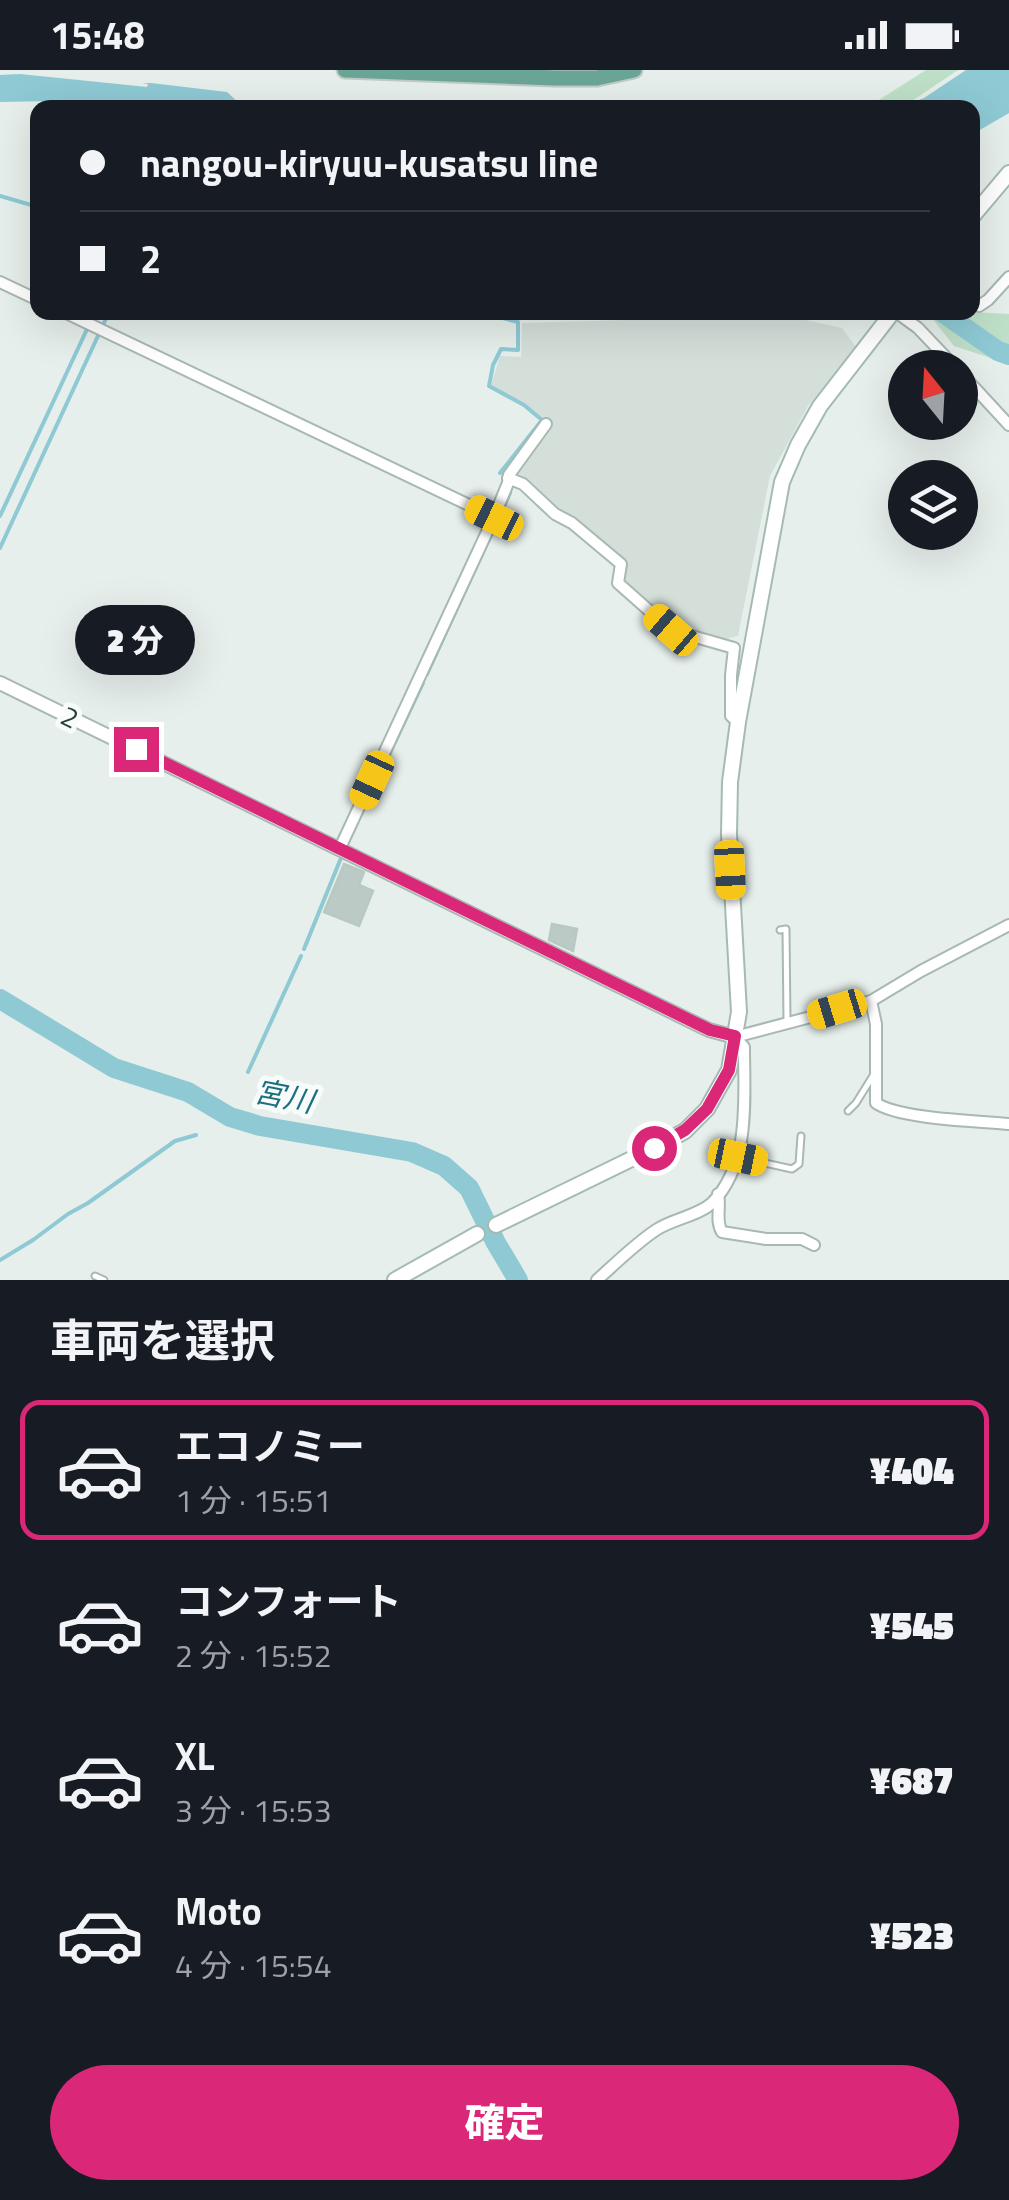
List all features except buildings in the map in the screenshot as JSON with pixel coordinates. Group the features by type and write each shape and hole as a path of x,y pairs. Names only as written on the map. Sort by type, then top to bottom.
{"main road":[{"path":"345,70 598,78 634,70"},
{"path":"980,207 1009,173"},
{"path":"496,1225 685,1130 707,1109 729,1070 738,1012 728,834 730,782 782,482 820,406 889,320"},
{"path":"395,1280 477,1234"}],"street":[{"path":"980,305 1009,277"},
{"path":"0,282 30,296"},
{"path":"81,320 494,518"},
{"path":"906,320 939,350"},
{"path":"978,392 1009,425"},
{"path":"340,848 494,518 509,475 546,424"},
{"path":"508,478 523,484 555,514 622,564 618,583 671,630 734,648 731,716 738,722"},
{"name":"2","path":"0,684 710,1030 735,1036"},
{"path":"597,1280 658,1228 710,1205 731,1174 738,1157 744,1107 744,1047 735,1036 871,1001 1009,925"},
{"path":"871,1001 876,1024 876,1103 902,1113 1009,1124"},
{"path":"718,1194 718,1226 722,1232 766,1239 802,1239 814,1245"}],"lane":[{"path":"780,930 786,930 787,1025"},
{"path":"848,1111 876,1072"},
{"path":"738,1157 792,1169 800,1164 801,1136"},
{"path":"95,1276 104,1280"}],"shaded area":[{"path":"806,320 842,328 856,347 808,406 770,476 738,636 722,640 675,625 622,582 627,561 515,476 552,426 525,404 491,385 500,356 521,357 522,323"}],"green space":[{"path":"926,70 958,70 913,100 879,100"},
{"path":"980,313 1009,314 1009,364 978,354 978,350 954,346 934,320 980,320"}],"water":[{"path":"966,70 1009,70 1009,113 980,130 980,100 919,100"},
{"path":"0,75 147,87 142,83 151,83 227,92 236,100 0,102"}],"waterway":[{"path":"0,196 30,205"},
{"path":"0,516 91,320"},
{"path":"0,548 105,320"},
{"path":"500,473 542,420 489,386 501,349 518,350 518,322 510,320"},
{"path":"953,320 1009,355"},
{"path":"427,674 510,493"},
{"path":"369,797 423,683"},
{"path":"304,949 341,858"},
{"path":"248,1072 301,956"},
{"name":"宮川","path":"0,999 114,1068 188,1092 230,1117 260,1126 412,1152 444,1166 469,1188 518,1280"},
{"path":"0,1260 175,1141 196,1135"}],"route":[{"path":"136,749 710,1030 735,1036 729,1070 707,1109 685,1130 654,1148"}]}
